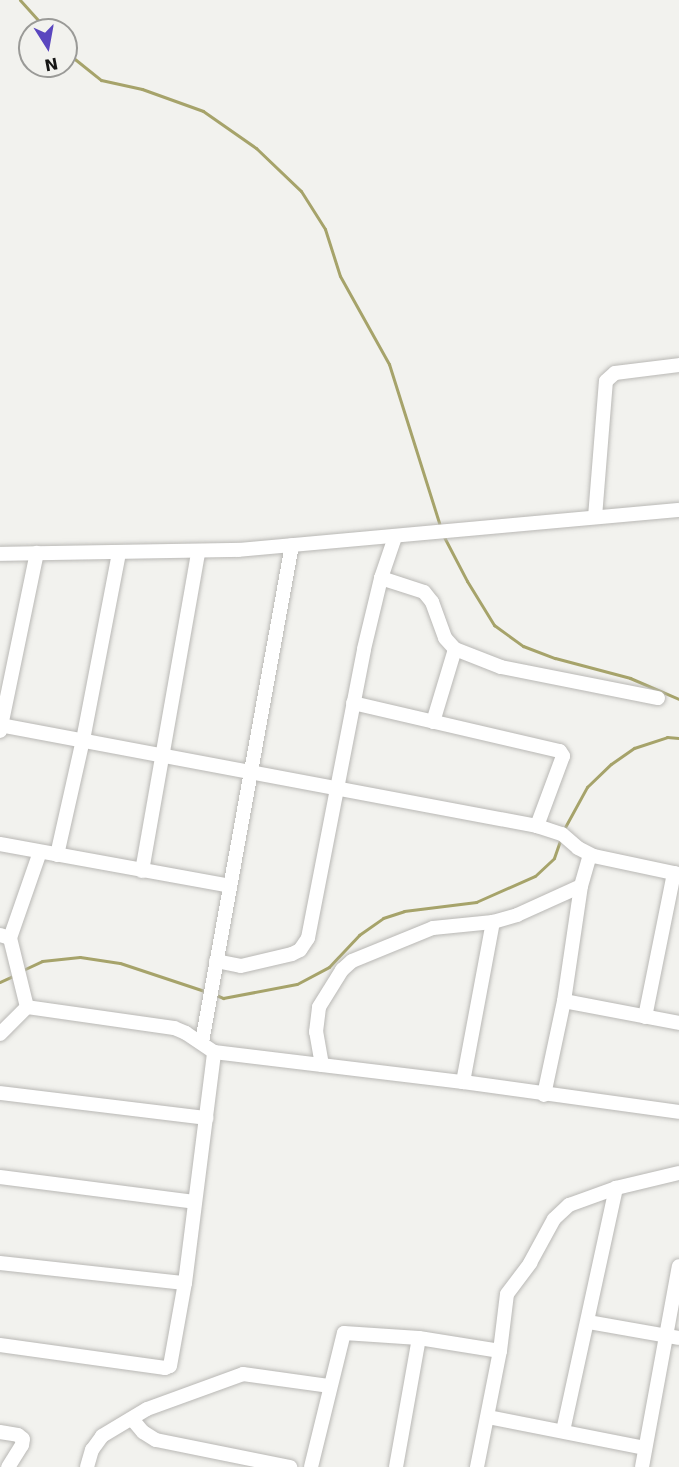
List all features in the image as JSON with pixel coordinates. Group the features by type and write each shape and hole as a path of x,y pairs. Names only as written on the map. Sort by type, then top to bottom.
{"street":[{"path":"595,517 606,381 615,373 679,364"},
{"path":"0,554 198,552 395,537 463,528 679,510"},
{"path":"216,961 247,965 292,954 304,945 353,703 381,578 395,537"},
{"path":"202,1042 249,771 292,545"},
{"path":"142,871 198,552"},
{"path":"36,553 0,727 83,740 336,790 537,826 562,834 590,855 676,874 645,1017"},
{"path":"57,855 83,740 119,553"},
{"path":"381,578 424,592 432,602 445,638 455,649 501,667 658,699"},
{"path":"432,722 455,649"},
{"path":"353,703 561,752 562,756 537,826"},
{"path":"0,844 230,886"},
{"path":"27,1007 5,936 40,852"},
{"path":"544,1095 564,1001 581,886 590,855"},
{"path":"322,1065 316,1032 319,1007 342,970 352,961 433,928 493,922 581,886"},
{"path":"463,1082 493,922"},
{"path":"564,1001 679,1023"},
{"path":"0,1034 27,1007"},
{"path":"27,1007 174,1028 202,1042 214,1052 463,1082 679,1112"},
{"path":"0,1345 167,1368 172,1363 185,1283 214,1052"},
{"path":"0,1093 206,1118"},
{"path":"477,1467 500,1351 507,1294 530,1263 554,1219 569,1205 616,1188 679,1173"},
{"path":"0,1177 194,1202"},
{"path":"563,1431 589,1322 616,1188"},
{"path":"0,1263 185,1283"},
{"path":"642,1467 673,1337 679,1266"},
{"path":"589,1322 673,1337"},
{"path":"311,1467 344,1333 418,1338 500,1351"},
{"path":"396,1467 418,1338"},
{"path":"87,1467 92,1450 102,1436 165,1401 243,1374 330,1386"},
{"path":"488,1416 645,1448"},
{"path":"132,1419 143,1432 156,1440 290,1467"},
{"path":"0,1432 18,1435 22,1439 22,1444 8,1467"}],"waterway":[{"path":"20,0 36,18"},
{"path":"78,62 101,80 142,89 203,111 256,148 301,191 325,229 340,276 389,364 441,529"},
{"path":"443,535 494,625 523,646 555,658 630,678 679,699"},
{"path":"564,829 587,787 611,764 634,748 667,737 679,738"},
{"path":"216,995 223,998 297,984 329,967 359,935 383,918 404,911 476,902 535,876 554,858 561,838"},
{"path":"23,970 42,961 80,957 120,963 207,992"},
{"path":"0,982 15,975"}]}
